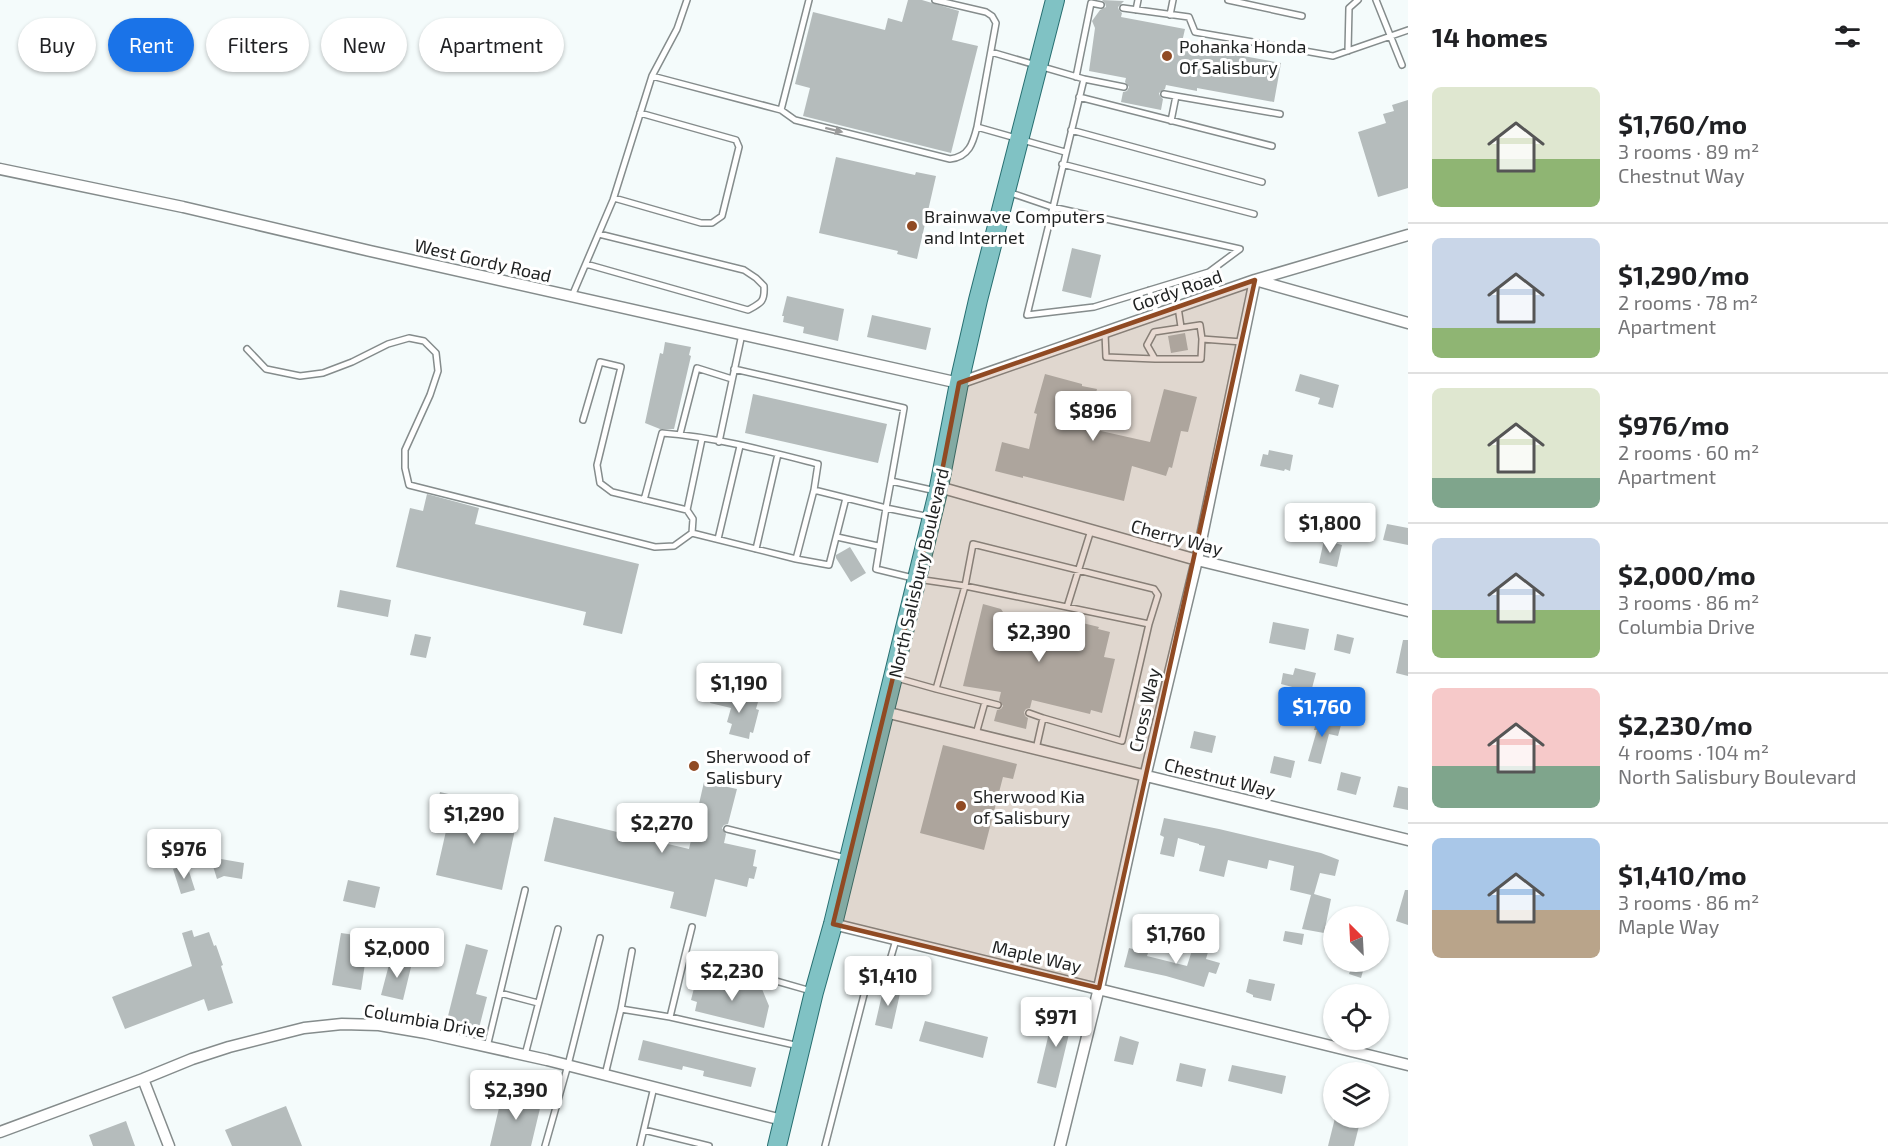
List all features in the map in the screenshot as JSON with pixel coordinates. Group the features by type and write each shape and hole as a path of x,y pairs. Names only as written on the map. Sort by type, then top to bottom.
{"main road":[{"name":"North Salisbury Boulevard","path":"777,1146 932,517 978,300 1055,0"}],"street":[{"name":"West Gordy Road","path":"0,169 183,207 959,383"},
{"name":"Gordy Road","path":"959,383 1255,280 1408,235"},
{"path":"1255,280 1408,323"},
{"name":"Cross Way","path":"1060,1146 1099,988 1197,560 1255,280"},
{"name":"Cherry Way","path":"938,489 1197,560 1408,612"},
{"name":"Chestnut Way","path":"885,712 1408,840"},
{"name":"Maple Way","path":"833,924 1408,1065"},
{"name":"Columbia Drive","path":"0,1132 229,1047 304,1028 342,1024 379,1025 426,1033 568,1065 782,1120"},
{"path":"143,1079 169,1146"}],"lane":[{"path":"572,296 614,198 652,76 677,29 687,0"},
{"path":"781,110 808,0"},
{"path":"652,76 781,110 795,120 950,159 968,151 973,144 996,23 992,15 986,12 934,0"},
{"path":"1136,10 1138,0"},
{"path":"1170,15 1173,0"},
{"path":"1228,0 1302,16"},
{"path":"1348,51 1348,8 1358,0"},
{"path":"1376,0 1402,65"},
{"path":"1076,77 1092,2 1101,5"},
{"path":"1123,8 1189,17 1195,32 1333,56 1408,30"},
{"path":"991,52 1038,67 1124,87"},
{"path":"1006,192 1052,207 1240,249 1209,272 1094,307 1027,315 1052,207 1062,164 1084,79"},
{"path":"1164,94 1280,114"},
{"path":"1172,121 1176,96"},
{"path":"1079,97 1272,146"},
{"path":"614,198 701,223 712,223 722,216 739,147 736,140 640,113"},
{"path":"977,127 1065,152"},
{"path":"1071,130 1262,182"},
{"path":"1062,164 1254,214"},
{"path":"586,264 748,310 760,304 765,296 764,286 744,270 599,234"},
{"path":"1209,272 1219,293"},
{"path":"1149,290 1157,314"},
{"path":"1178,307 1181,327"},
{"path":"1105,332 1106,357 1155,359 1201,359 1200,325 1154,332 1147,345 1155,359"},
{"path":"719,442 742,334"},
{"path":"247,349 266,369 300,376 323,373 388,344 409,338 424,341 436,353 438,371 430,396 405,450 405,468 409,485 656,547 674,546 692,533 829,565 846,498"},
{"path":"1202,339 1242,342"},
{"path":"583,420 600,362 621,367 597,465 600,483 612,492 687,510 693,519 692,533"},
{"path":"680,434 696,369 732,379"},
{"path":"734,369 904,408 878,546 876,569 1149,624"},
{"path":"644,500 662,433 680,434 818,464 814,490 796,559"},
{"path":"687,510 702,439"},
{"path":"718,539 740,446"},
{"path":"756,549 778,454"},
{"path":"891,482 938,489"},
{"path":"814,490 932,517"},
{"path":"1067,607 1091,530"},
{"path":"837,537 878,546"},
{"path":"936,689 965,586 973,544 1154,589 1158,595 1122,741 1029,713"},
{"path":"893,677 998,705"},
{"path":"976,734 985,702"},
{"path":"1035,749 1042,718"},
{"path":"681,819 695,822"},
{"path":"727,829 848,858"},
{"path":"487,1047 525,890"},
{"path":"670,1017 692,927"},
{"path":"525,1055 558,929"},
{"path":"545,1146 600,938"},
{"path":"825,1146 867,984 890,960 896,940"},
{"path":"605,1075 632,951"},
{"path":"684,955 814,992"},
{"path":"500,993 538,1004"},
{"path":"621,1009 670,1017 800,1046"},
{"path":"640,1146 654,1087"},
{"path":"644,1130 709,1146"}],"highlighted area":[{"path":"1255,280 1099,988 833,924 938,492 959,383"}],"building":[{"path":"908,0 922,0 959,11 952,40 978,46 951,153 803,116 810,88 795,84 813,12 885,30 888,18 902,22"},
{"name":"Pohanka Honda Of Salisbury","path":"1102,0 1124,1 1118,7 1122,13 1121,17 1185,29 1182,42 1205,46 1205,49 1281,63 1274,102 1197,88 1197,91 1166,85 1165,89 1159,93 1163,99 1161,110 1121,102 1123,92 1129,87 1125,82 1126,78 1089,71 1095,28 1092,21 1100,10 1106,7"},
{"path":"1408,100 1408,188 1378,197 1358,132 1386,123 1383,114 1394,111 1392,105"},
{"path":"836,157 915,175 916,172 936,176 917,259 897,254 898,251 819,233"},
{"path":"1072,248 1101,255 1091,298 1062,291"},
{"path":"787,296 844,309 838,341 803,333 804,327 783,322 784,316 782,316"},
{"path":"872,315 931,328 926,350 867,337"},
{"path":"1185,333 1188,350 1171,353 1168,336"},
{"path":"665,342 691,347 689,355 691,356 674,429 660,429 645,423 660,353 663,354"},
{"path":"1045,374 1097,389 1090,418 1095,419 1092,429 1150,442 1164,389 1197,397 1188,432 1181,431 1172,468 1169,467 1166,476 1132,466 1124,501 995,471 1002,442 1029,449 1037,414 1034,413"},
{"path":"1300,374 1339,385 1333,408 1318,404 1320,398 1295,391"},
{"path":"753,394 887,424 878,463 745,433"},
{"path":"1269,450 1293,455 1290,471 1260,466 1263,454 1268,455"},
{"path":"427,494 479,508 475,524 639,564 622,634 583,625 586,612 396,567 410,508 423,511"},
{"path":"1387,524 1408,528 1408,545 1383,540"},
{"path":"1324,540 1342,545 1337,567 1319,563"},
{"path":"850,547 866,573 851,582 836,558 836,555"},
{"path":"340,590 391,600 388,617 337,607"},
{"path":"983,604 1035,620 1037,612 1099,627 1098,629 1110,632 1104,657 1115,659 1102,713 1091,710 1090,714 1032,700 1030,708 1024,712 1028,718 1026,729 994,721 997,710 1003,706 999,700 1001,692 963,686"},
{"path":"1273,622 1309,629 1305,650 1269,643"},
{"path":"415,634 431,637 426,658 410,655"},
{"path":"1337,634 1354,638 1350,654 1334,650"},
{"path":"1403,640 1408,640 1408,676 1396,673"},
{"path":"1295,668 1316,673 1311,692 1281,684 1283,673 1293,675"},
{"path":"713,692 758,702 756,709 759,710 753,733 750,732 749,739 729,734 732,724 727,722 731,708 710,703"},
{"path":"1318,715 1332,718 1331,723 1341,725 1338,736 1329,734 1321,764 1308,761 1317,730 1314,730"},
{"path":"1194,731 1216,736 1212,753 1190,748"},
{"name":"Sherwood Kia of Salisbury","path":"943,745 1017,764 1013,779 1003,777 984,850 920,833"},
{"path":"1274,756 1295,761 1291,778 1270,773"},
{"path":"1341,772 1361,777 1356,795 1337,790"},
{"path":"704,782 737,789 728,824 722,828 726,834 724,843 756,850 753,866 757,867 754,879 749,878 747,887 715,879 706,917 670,908 674,892 544,861 554,817 689,849 694,827 700,823 696,817"},
{"path":"1398,786 1408,788 1408,810 1393,807"},
{"path":"440,792 474,800 470,815 516,825 502,890 436,875 451,809 437,805"},
{"path":"1164,818 1321,853 1339,860 1335,876 1320,873 1314,894 1331,899 1330,906 1323,906 1323,933 1302,929 1311,895 1290,890 1294,866 1269,860 1267,869 1228,860 1224,877 1199,871 1205,846 1178,838 1174,857 1160,854 1164,837 1160,835"},
{"path":"221,859 244,863 242,879 224,876 217,879 212,863"},
{"path":"187,865 195,890 181,894 173,869"},
{"path":"348,880 380,887 375,908 343,901"},
{"path":"1405,890 1408,890 1408,925 1396,921"},
{"path":"192,930 194,937 209,932 223,965 221,966 233,1003 208,1011 204,999 125,1029 112,997 192,966 182,933"},
{"path":"1285,931 1304,934 1302,945 1283,941"},
{"path":"341,933 369,937 361,990 332,985"},
{"path":"1195,941 1210,945 1206,959 1220,963 1216,974 1209,972 1204,987 1124,967 1129,948 1148,953 1147,956 1187,966"},
{"path":"466,944 488,950 476,994 487,997 479,1028 447,1020"},
{"path":"391,957 412,963 403,1000 381,995"},
{"path":"1350,972 1363,972 1361,978 1349,974"},
{"path":"703,976 762,989 769,1006 764,1028 695,1011 697,1002 691,1000 694,988 700,989"},
{"path":"1249,979 1275,984 1271,1001 1253,997 1246,992"},
{"path":"884,986 901,989 892,1029 875,1025"},
{"path":"1055,1008 1074,1013 1056,1088 1037,1083"},
{"path":"925,1021 988,1037 983,1058 919,1041"},
{"path":"1120,1036 1139,1042 1133,1065 1114,1061"},
{"path":"643,1040 756,1068 751,1087 703,1076 704,1071 683,1066 682,1070 638,1060"},
{"path":"1180,1063 1206,1069 1202,1087 1176,1081"},
{"path":"1232,1065 1286,1076 1282,1094 1228,1081"},
{"path":"503,1091 542,1100 531,1146 490,1146"},
{"path":"286,1106 302,1146 232,1146 225,1130"},
{"path":"126,1121 135,1146 93,1146 89,1135"},
{"path":"1332,1128 1358,1128 1354,1146 1328,1146"}],"place":[{"name":"Pohanka Honda Of Salisbury","path":"1167,56"},
{"name":"Brainwave Computers and Internet","path":"912,226"},
{"name":"Sherwood of Salisbury","path":"694,766"},
{"name":"Sherwood Kia of Salisbury","path":"961,806"}]}
